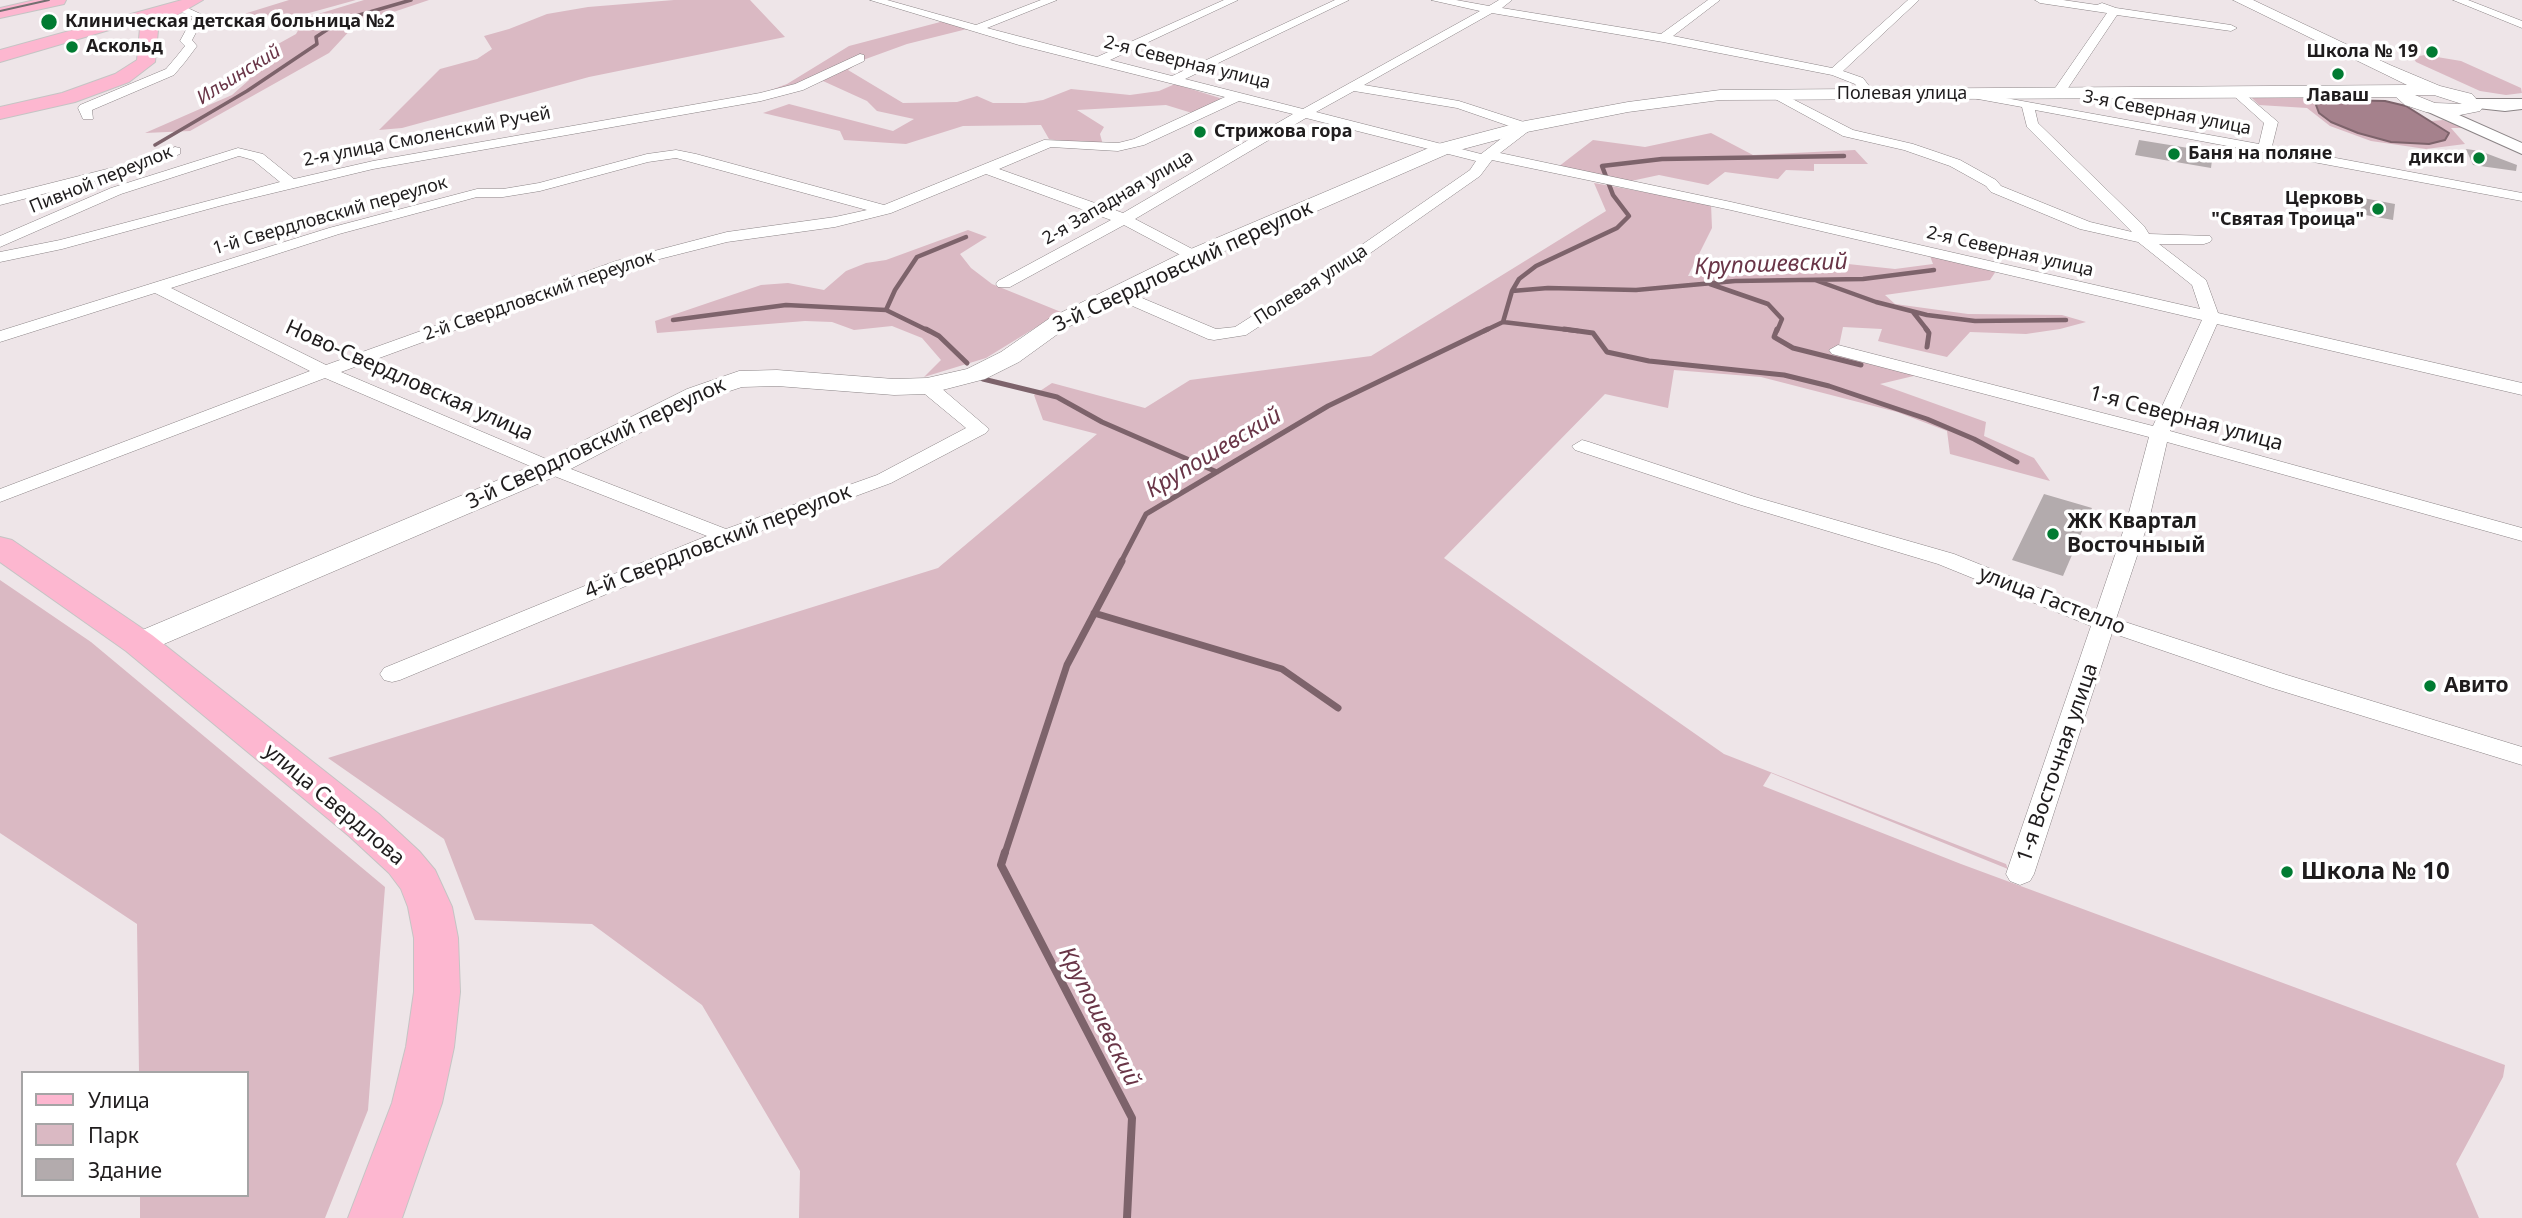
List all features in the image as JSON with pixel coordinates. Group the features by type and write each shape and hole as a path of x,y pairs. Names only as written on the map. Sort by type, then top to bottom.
{"main road":[{"path":"0,10 37,0"},
{"path":"0,10 58,0"},
{"path":"2241,0 2400,78 2407,94"},
{"path":"0,56 74,33 118,27 145,27 189,3"},
{"path":"0,113 68,98 122,78 146,62 145,27"},
{"path":"2384,69 2433,99 2451,93 2474,105"},
{"name":"Полевая улица","path":"1445,148 1525,127 1689,97 1772,94 2365,91 2433,99"},
{"name":"3-й Свердловский переулок","path":"139,643 551,468 696,394 739,379 777,378 927,387 975,374 1010,357 1058,323 1194,256 1445,148"},
{"name":"улица Свердлова","path":"0,547 139,643 364,825 420,882 430,907 436,938 437,992 430,1047 417,1102 375,1218"}],"street":[{"name":"2-я Северная улица","path":"875,0 1098,61 1445,148 1731,206 2522,389"},
{"path":"979,28 1052,0"},
{"path":"1098,61 1233,0"},
{"path":"1174,80 1344,0"},
{"path":"1436,0 1663,38 1835,72 1859,81 1870,95"},
{"name":"2-я Западная улица","path":"1004,284 1124,219 1305,113 1507,0"},
{"path":"1663,38 1715,0"},
{"path":"1835,72 1914,0"},
{"path":"2040,0 2231,28"},
{"path":"2089,0 2113,12"},
{"path":"2458,0 2520,23"},
{"path":"88,116 85,108 170,72 191,46 186,41 199,16 189,3"},
{"path":"2057,94 2113,12"},
{"name":"2-я улица Смоленский Ручей","path":"0,257 62,244 373,165 604,122 761,97 799,87 860,58"},
{"path":"1352,87 1459,105 1525,127"},
{"path":"2239,93 2271,121 2263,150"},
{"path":"1772,94 1848,133 1908,147 1955,163 1992,183 1996,189 2045,212 2085,226 2143,239 2204,239"},
{"name":"3-я Северная улица","path":"1972,94 2028,107 2522,197"},
{"name":"2-й Свердловский переулок","path":"0,496 324,372 622,264 727,237 835,222 886,210 1049,143 1084,147 1139,142 1238,96"},
{"path":"2433,99 2522,149"},
{"path":"2474,105 2522,149"},
{"path":"2474,105 2522,106"},
{"path":"2028,107 2032,124 2140,229 2143,239 2200,283 2211,319"},
{"path":"1486,157 1525,127"},
{"path":"0,201 132,167 175,151"},
{"name":"Пивной переулок","path":"0,242 116,191 238,152 258,157 291,184"},
{"name":"1-й Свердловский переулок","path":"0,337 334,231 477,193 503,193 540,187 647,158 676,154 886,210"},
{"name":"Полевая улица","path":"1118,293 1214,335 1240,331 1343,265 1475,173 1486,157"},
{"path":"0,195 107,162"},
{"path":"986,169 1124,219 1194,256"},
{"name":"Ново-Свердловская улица","path":"158,288 324,372 551,468 726,536"},
{"name":"1-я Восточная улица","path":"2020,874 2138,520 2159,435 2211,319"},
{"name":"1-я Северная улица","path":"1838,350 2522,535"},
{"name":"4-й Свердловский переулок","path":"392,674 726,536 884,479 979,429 927,387"},
{"name":"улица Гастелло","path":"1583,446 1748,501 1946,559 2105,623 2278,681 2522,756"}],"green space":[{"path":"289,0 356,0 280,21 254,23 240,19 247,13"},
{"path":"364,0 429,0 355,25 329,53 190,131 145,133 232,95 249,80 233,69 296,34 305,18"},
{"path":"674,0 750,0 785,37 589,77 402,128 379,130 440,69 477,59 492,49 484,36 547,14 588,7"},
{"path":"944,21 971,28 907,44 863,60 848,70 903,103 957,102 977,96 993,103 1025,103 1043,100 1071,89 1130,95 1159,91 1175,84 1223,99 1192,113 1166,105 1077,110 1104,127 1100,134 1103,145 1049,139 1041,125 963,126 906,144 844,140 840,131 763,113 789,104 893,131 914,119 877,111 867,101 823,81 770,99 760,94 787,84 849,46"},
{"path":"2425,55 2461,61 2521,88 2522,93 2506,95 2480,91 2416,62 2413,57"},
{"path":"2306,97 2322,101 2316,105 2319,113 2331,122 2358,133 2391,142 2429,144 2448,133 2431,121 2443,120 2466,128 2451,128 2465,144 2426,149 2371,141 2330,126 2307,108 2259,105 2252,98"},
{"path":"1711,133 1753,155 1855,150 1868,164 1814,164 1814,171 1786,170 1778,179 1725,172 1708,185 1659,175 1631,181 1558,167 1593,140 1645,147"},
{"path":"1594,183 1711,204 1712,228 1688,276 1786,274 1848,264 1895,269 1933,264 1930,256 1996,271 1990,280 1885,295 1895,304 1968,314 2062,315 2086,322 2026,334 1970,332 1947,357 1878,341 1882,329 1843,327 1839,346 1922,374 1880,384 1986,422 1984,436 2034,458 2050,481 1950,454 1947,431 1897,412 1761,377 1674,370 1668,408 1605,394 1444,558 1724,754 2006,864 2008,869 1771,773 1763,786 1961,864 2505,1065 2503,1077 2456,1164 2479,1218 799,1218 800,1171 702,1005 592,924 475,920 444,839 328,758 938,568 1097,434 1043,420 1034,395 1052,383 1145,408 1190,380 1371,356 1606,211"},
{"path":"968,230 987,237 960,254 971,268 992,284 1061,312 986,358 924,377 941,360 922,338 892,326 854,330 832,322 805,321 657,333 655,321 761,285 788,283 824,290 846,271 866,263 886,260"},
{"path":"0,580 91,642 385,887 368,1110 325,1218 140,1218 140,1197 248,1197 248,1071 139,1071 137,924 0,833"}],"shaded area":[{"path":"2322,101 2385,101 2406,106 2449,133 2445,140 2429,144 2391,142 2358,133 2331,122 2319,113 2316,105"}],"building":[{"name":"Баня на поляне","path":"2139,140 2213,152 2211,168 2135,155"},
{"name":"дикси","path":"2466,149 2480,151 2517,165 2516,171 2473,165"},
{"name":"Церковь \"Святая Троица\"","path":"2363,198 2395,204 2393,220 2360,214"},
{"name":"ЖК Квартал Восточныый","path":"2044,494 2092,508 2063,576 2012,560"}],"waterway":[{"name":"Ильинский","path":"155,145 247,91 317,44 316,37 342,20 411,0"},
{"path":"1512,291 1519,279 1536,266 1617,228 1629,216 1613,195 1602,166 1662,159 1844,156"},
{"path":"886,310 895,290 917,257 966,237"},
{"name":"Крупошевский","path":"1512,291 1548,288 1636,290 1735,281 1863,279 1934,270"},
{"path":"1815,280 1876,302 1927,315 1975,321 2066,320"},
{"path":"1710,284 1768,304 1782,319 1777,331"},
{"name":"Крупошевский","path":"1503,322 1512,291"},
{"path":"673,320 786,305 886,310"},
{"path":"886,310 929,331"},
{"path":"1913,312 1928,331"},
{"name":"Крупошевский","path":"1484,331 1503,322"},
{"path":"1503,322 1578,331"},
{"path":"926,329 939,336 967,363"},
{"name":"Крупошевский","path":"1217,472 1328,406 1488,329"},
{"path":"1564,329 1593,333 1607,352 1649,361 1784,375 1829,386 1927,419 1974,439 2017,462"},
{"path":"1777,329 1774,337 1793,348 1861,365"},
{"path":"1926,329 1929,333 1927,347"},
{"path":"983,379 1057,397 1102,422 1217,472"},
{"name":"Крупошевский","path":"1121,562 1146,514 1217,472"},
{"name":"Крупошевский","path":"1094,613 1122,561"},
{"name":"Крупошевский","path":"1005,853 1067,665 1094,613"},
{"path":"1094,613 1282,669 1338,708"},
{"name":"Крупошевский","path":"1005,852 1001,865 1132,1118 1127,1218"}],"tram line":[{"path":"0,11 49,0"}],"place":[{"name":"Клиническая детская больница №2","path":"49,22"},
{"name":"Аскольд","path":"72,47"},
{"name":"Школа № 19","path":"2432,52"},
{"name":"Лаваш","path":"2338,74"},
{"name":"Стрижова гора","path":"1200,132"},
{"name":"Баня на поляне","path":"2174,154"},
{"name":"дикси","path":"2479,158"},
{"name":"Церковь \"Святая Троица\"","path":"2378,209"},
{"name":"ЖК Квартал Восточныый","path":"2053,534"},
{"name":"Авито","path":"2430,686"},
{"name":"Школа № 10","path":"2287,872"}]}
